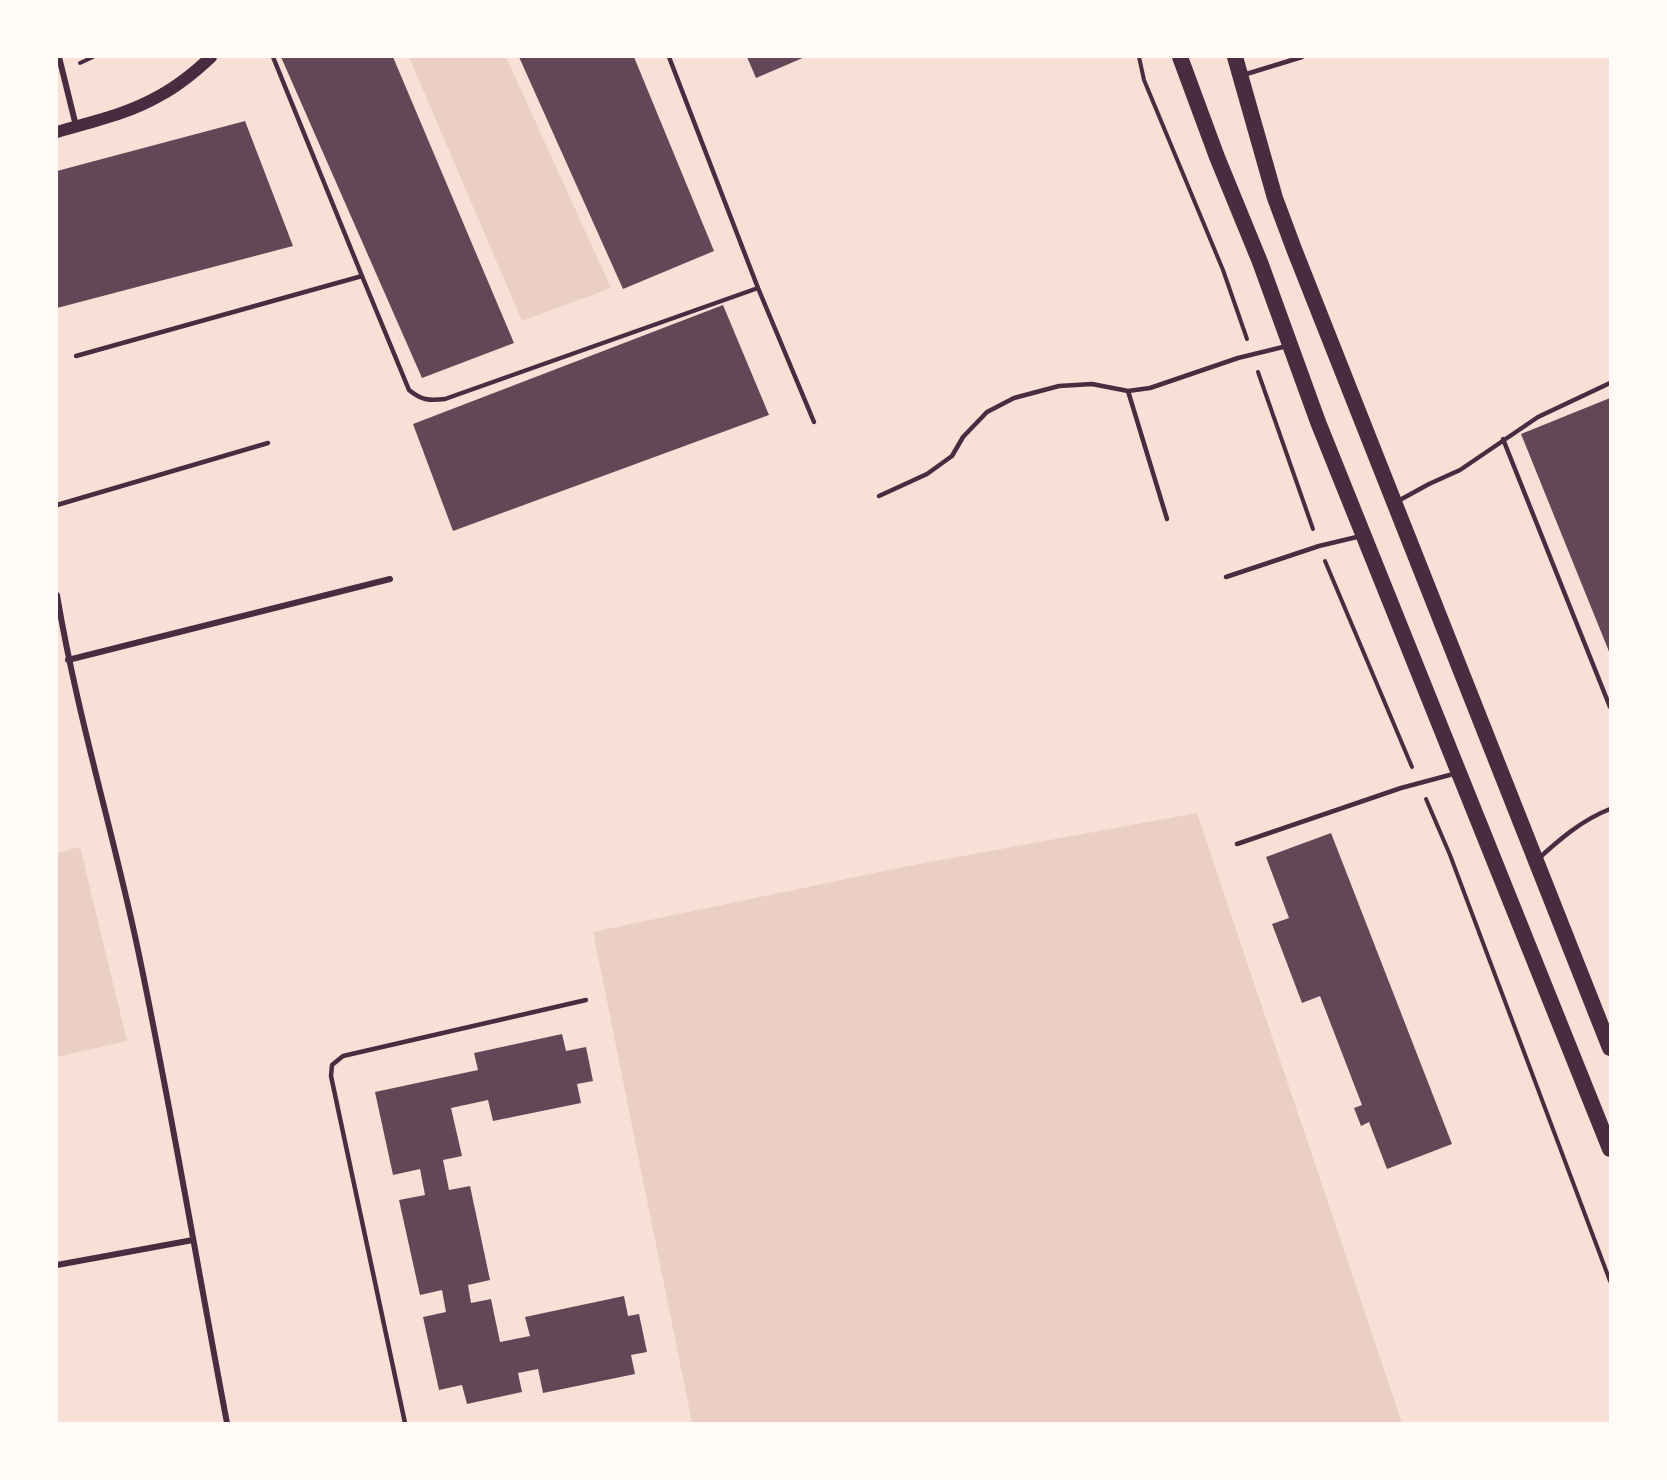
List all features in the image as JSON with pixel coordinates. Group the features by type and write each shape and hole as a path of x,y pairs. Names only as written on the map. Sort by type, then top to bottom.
{"highway":[{"path":"1180,57 1318,423 1610,1149"},
{"path":"1235,57 1275,198 1610,1048"}],"main road":[{"path":"57,132 135,108 183,81 211,57"}],"street":[{"path":"59,57 76,126"},
{"path":"68,660 390,579"},
{"path":"57,596 68,660 138,948 227,1423"},
{"path":"57,1265 193,1240"}],"lane":[{"path":"273,57 409,390 419,398 431,401 445,399 758,288"},
{"path":"669,57 758,288 813,422"},
{"path":"1241,75 1302,57"},
{"path":"76,356 362,276"},
{"path":"879,496 927,474 952,456 963,437 987,412 1014,398 1059,386 1092,384 1128,392 1150,388 1238,358 1290,345"},
{"path":"1395,503 1460,470 1538,417 1610,383"},
{"path":"1128,392 1167,519"},
{"path":"1503,439 1610,707"},
{"path":"57,505 268,443"},
{"path":"1226,577 1319,546 1364,535"},
{"path":"1237,844 1419,783 1459,772"},
{"path":"1536,860 1570,831 1610,809"},
{"path":"405,1423 331,1076 332,1065 344,1056 586,1000"}],"path":[{"path":"1139,57 1144,80 1223,270 1319,546 1450,855 1610,1281"}],"shaded area":[{"path":"409,57 506,57 611,288 522,321"},
{"path":"1197,813 1402,1423 692,1423 593,932 908,866"},
{"path":"80,847 127,1041 57,1057 57,853"}],"building":[{"path":"281,57 393,57 514,343 422,378"},
{"path":"519,57 634,57 714,251 623,289"},
{"path":"747,57 805,57 756,78"},
{"path":"245,121 293,246 57,308 57,171"},
{"path":"723,305 769,415 453,531 413,424"},
{"path":"1610,398 1610,654 1521,434"},
{"path":"1331,833 1452,1144 1387,1169 1369,1122 1361,1126 1354,1108 1362,1105 1320,996 1302,1003 1272,924 1289,918 1266,857"},
{"path":"562,1034 566,1051 586,1047 593,1081 577,1084 581,1103 493,1121 488,1100 451,1108 462,1156 443,1160 449,1190 470,1186 490,1280 468,1285 471,1303 491,1299 500,1342 530,1336 525,1317 624,1296 628,1316 639,1314 647,1352 631,1355 635,1374 543,1393 538,1369 518,1373 522,1392 467,1404 462,1385 439,1390 423,1317 446,1312 442,1290 420,1295 399,1200 425,1195 420,1169 393,1175 375,1092 478,1070 474,1053"}]}
